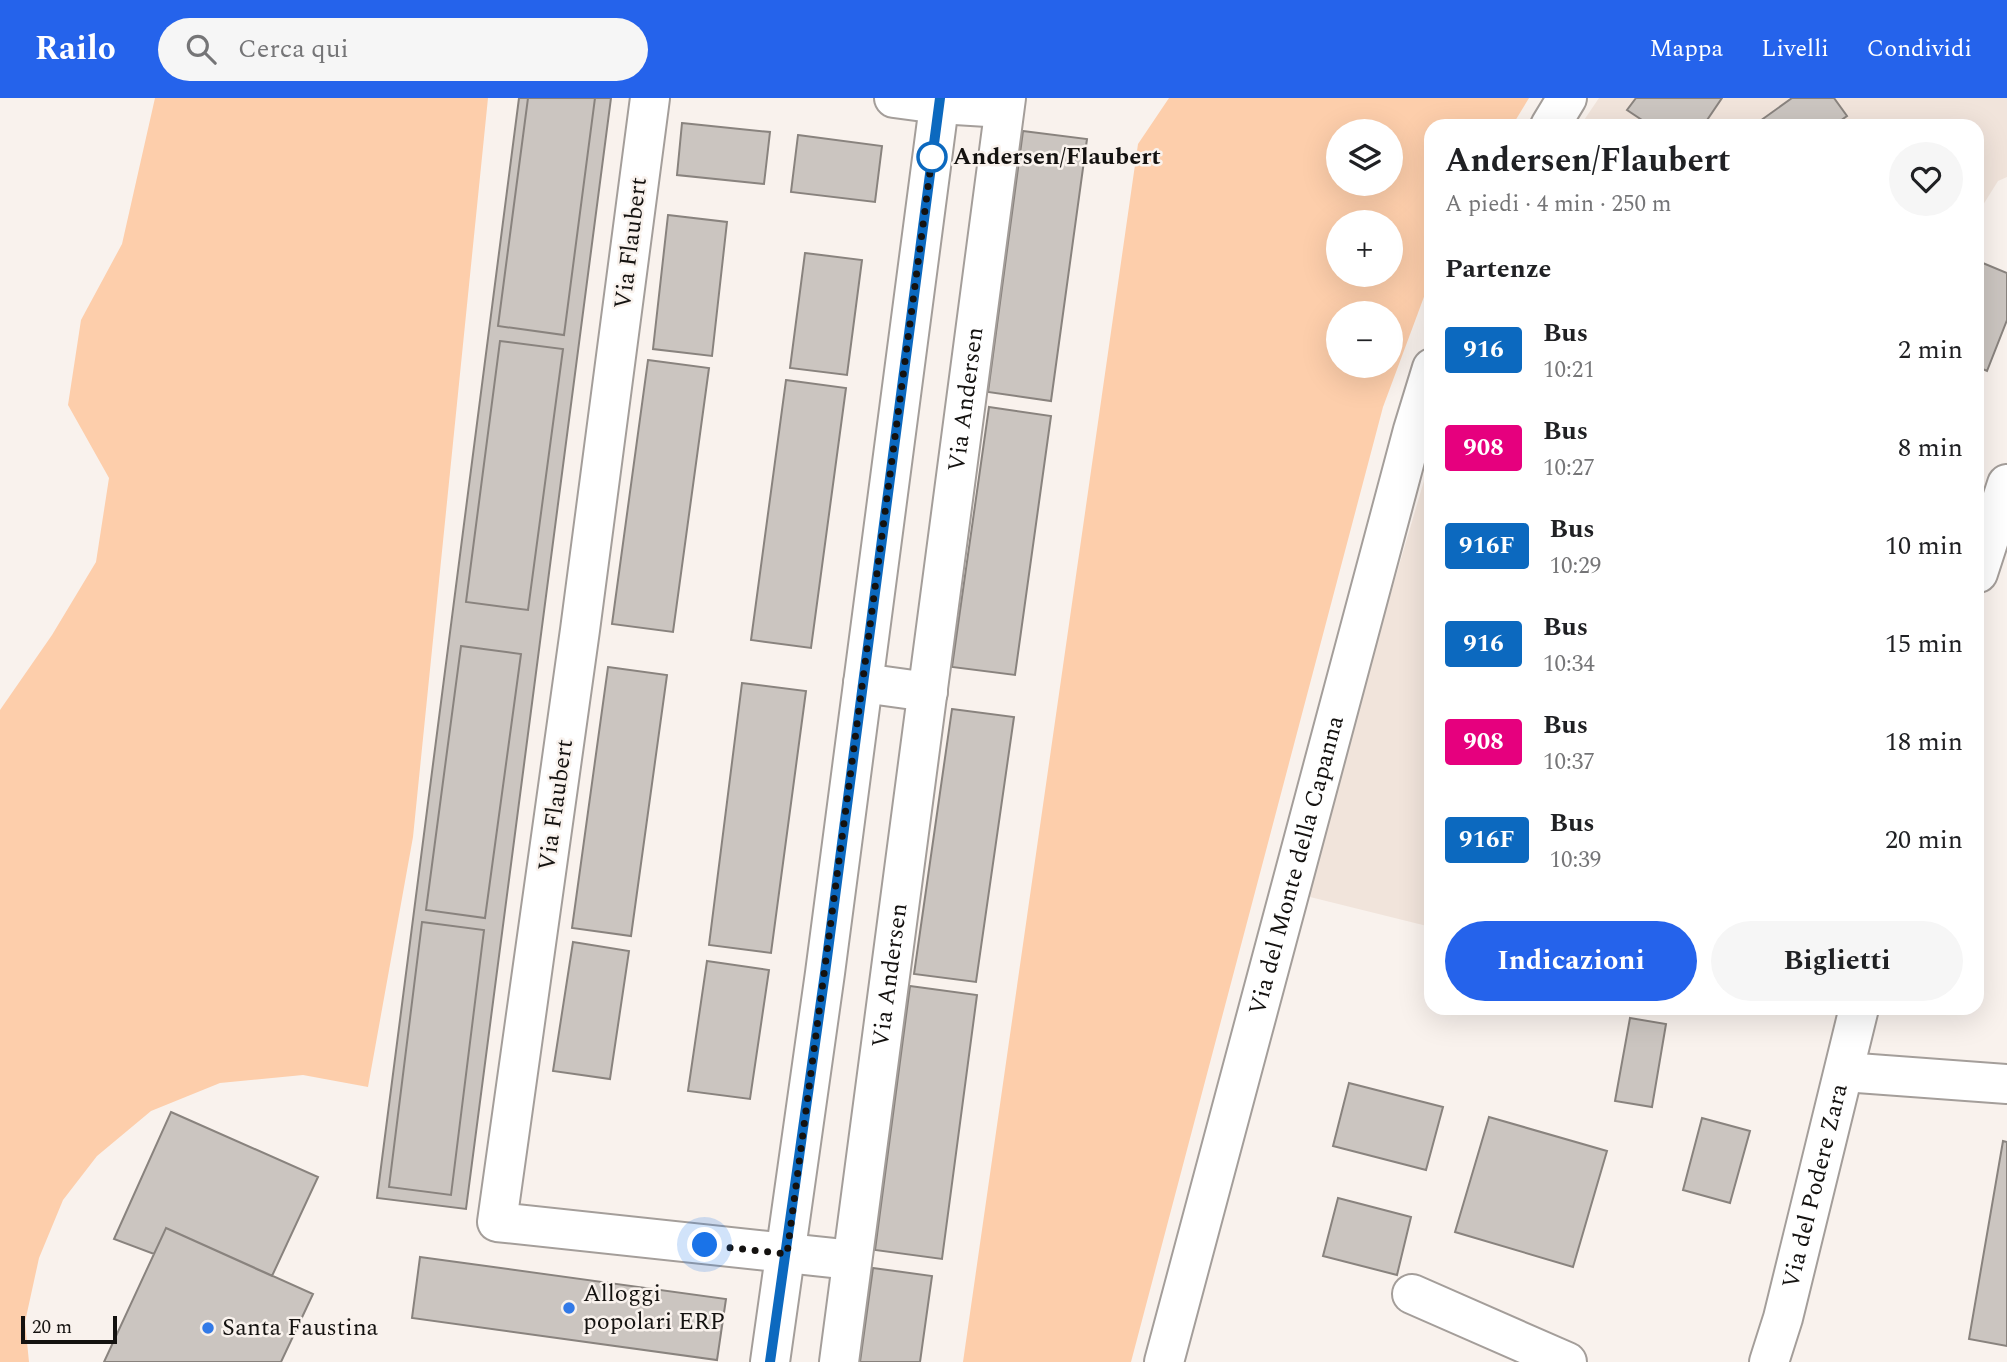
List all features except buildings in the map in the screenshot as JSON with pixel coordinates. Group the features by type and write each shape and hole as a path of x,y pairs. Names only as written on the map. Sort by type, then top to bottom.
{"street":[{"name":"Via Flaubert","path":"650,98 580,630 497,1222 787,1254"},
{"path":"771,1362 939,101 894,98"},
{"path":"1554,119 1567,98"},
{"name":"Via Andersen","path":"839,1362 1005,103 939,101"},
{"name":"Via del Monte della Capanna","path":"1164,1362 1424,394"},
{"path":"1984,555 2007,484"},
{"path":"863,683 928,692"},
{"name":"Via del Podere Zara","path":"1769,1362 1783,1318 1857,1015"},
{"path":"1844,1072 2007,1084"},
{"path":"787,1254 852,1259"},
{"path":"1412,1294 1567,1362"}],"shaded area":[{"path":"155,98 488,98 413,837 368,1087 303,1075 220,1083 151,1111 97,1156 63,1200 39,1258 25,1322 29,1362 0,1362 0,710 52,635 96,562 109,478 68,405 81,320 122,244"},
{"path":"1169,98 1529,98 1516,119 1424,119 1424,297 1403,353 1403,301 1326,301 1326,378 1394,378 1383,407 1131,1362 963,1362 1138,144"},
{"path":"1599,98 2007,98 2007,177 1998,181 1984,203 1984,119 1585,119"},
{"path":"1424,481 1424,925 1302,895"}],"bus line":[{"name":"916","path":"770,1362 825,973 940,98"}],"place":[{"name":"Andersen/Flaubert","path":"932,157"},
{"name":"Alloggi popolari ERP","path":"569,1308"},
{"name":"Santa Faustina","path":"208,1328"}],"route":[{"path":"705,1245 787,1254 932,157"}]}
